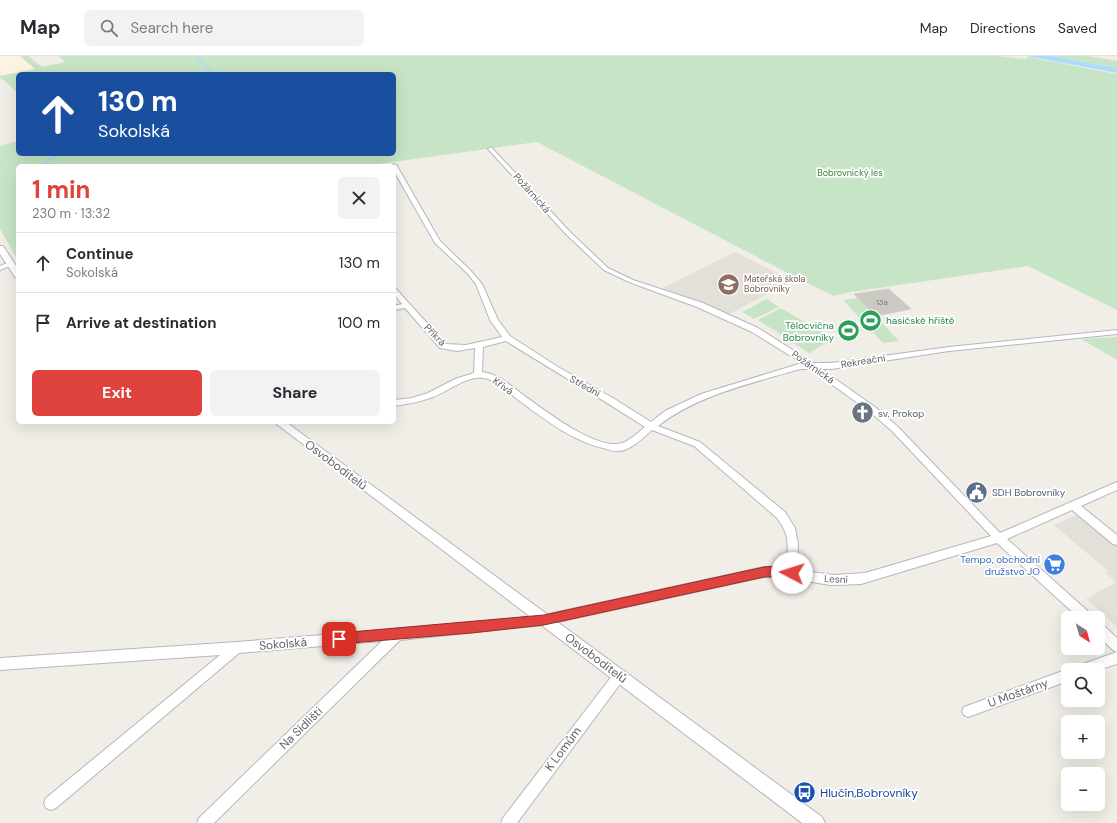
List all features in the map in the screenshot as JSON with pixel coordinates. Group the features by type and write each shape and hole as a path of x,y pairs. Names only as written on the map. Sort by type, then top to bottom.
{"street":[{"name":"Požárnická","path":"491,149 568,233 606,269 631,281 700,305 778,343 863,402 895,428 999,538 1079,611"},
{"name":"Střední","path":"396,170 437,242 469,272 478,284 494,320 507,338 555,369 610,400 652,427 697,444 727,468 781,515 790,528 793,544 792,573"},
{"path":"0,248 16,272"},
{"path":"0,268 10,264"},
{"name":"Příkrá","path":"396,292 442,346 457,349 507,338"},
{"path":"396,308 407,305"},
{"name":"Rekreační","path":"604,446 616,448 624,446 652,427 668,413 704,396 800,366 831,366 949,349 1117,332"},
{"path":"396,403 412,401 431,395 458,381 478,375 478,344"},
{"name":"Křivá","path":"478,375 484,375 496,380 519,398 575,434 604,446"},
{"name":"Osvoboditelů","path":"282,424 816,823"},
{"name":"Lesní","path":"544,620 764,572 775,571 792,573 829,580 865,578 999,538 1117,486"},
{"path":"1073,506 1117,541"},
{"name":"Sokolská","path":"0,664 237,648 544,620"},
{"name":"Na Sídlišti","path":"204,823 398,634"},
{"path":"1105,635 1117,646"},
{"path":"51,803 237,648"},
{"path":"1102,663 1117,658"},
{"name":"K Lomům","path":"508,823 619,676"},
{"name":"U Moštárny","path":"968,711 1061,678"}],"shaded area":[{"path":"0,56 20,56 35,69 16,72 0,76"},
{"name":"Mateřská škola Bobrovníky","path":"735,252 793,281 729,314 663,288"},
{"path":"1079,514 1117,546 1117,627 1105,616 1105,611 1099,611 1086,599 1116,582 1105,572 1108,571 1054,525"}],"green space":[{"name":"Bobrovnický les","path":"20,56 28,56 42,67 62,63 64,61 59,56 998,56 1025,59 1028,57 1117,74 1117,310 1028,266 851,292 834,296 537,142 378,164 16,164 16,257 0,229 0,146 16,142 16,156 396,156 396,72 20,72 35,69"},
{"path":"1052,56 1088,56 1117,61 1117,68"},
{"name":"Bobrovnický les","path":"16,73 16,91 0,78 0,76"},
{"name":"hasičské hřiště","path":"858,298 899,341 883,343 843,300"},
{"path":"767,299 779,307 754,319 742,312"},
{"path":"781,308 833,339 809,353 758,320"},
{"path":"1117,337 1117,360 1081,339"}],"water":[{"path":"1026,56 1052,56 1117,68 1117,73"}],"building":[{"path":"889,289 911,309 876,316 854,294"}],"waterway":[{"path":"197,56 211,72"},
{"path":"44,164 55,156"}],"place":[{"name":"Mateřská škola Bobrovníky","path":"728,284"},
{"name":"hasičské hřiště","path":"871,320"},
{"name":"Tělocvična Bobrovníky","path":"849,331"},
{"name":"sv. Prokop","path":"862,413"},
{"name":"SDH Bobrovníky","path":"976,492"},
{"name":"Tempo, obchodní družstvo JO","path":"1055,565"},
{"name":"Hlučín,Bobrovníky","path":"805,793"}],"route":[{"path":"339,639 471,628 544,620 764,572 775,571 792,573"}]}
